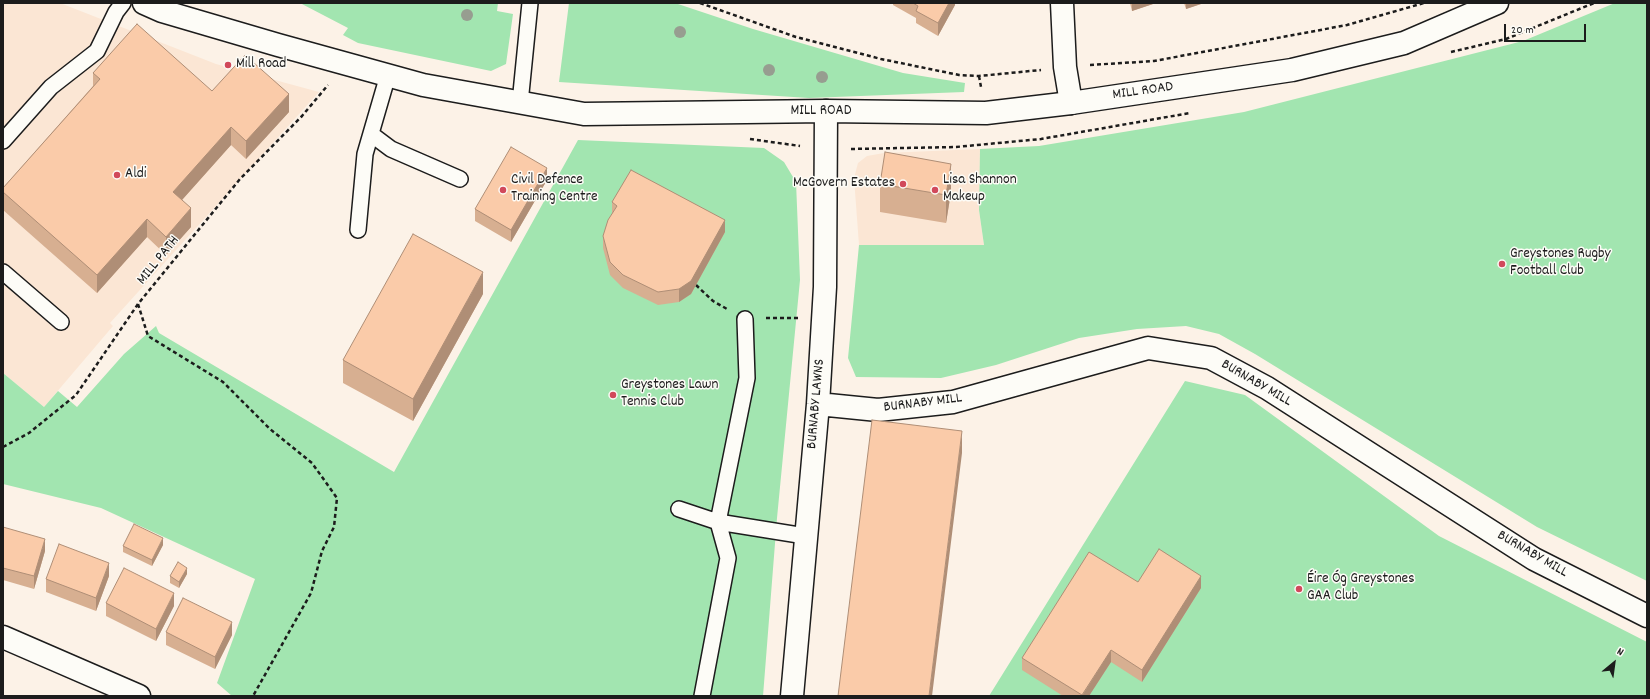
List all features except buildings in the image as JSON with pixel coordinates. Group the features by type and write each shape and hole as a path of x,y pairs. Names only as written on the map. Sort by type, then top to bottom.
{"street":[{"name":"MILL ROAD","path":"144,3 162,11 264,41 423,85 584,114 826,111 986,113 1071,103 1292,70 1404,43 1497,3"},
{"path":"1062,3 1065,67 1071,103"},
{"name":"BURNABY LAWNS","path":"792,696 805,536 818,404 825,286 826,111"},
{"name":"BURNABY MILL","path":"818,404 878,410 953,402 1148,348 1211,358 1267,388 1534,559 1647,616"},
{"path":"3,637 135,695"}],"lane":[{"path":"3,141 51,86 96,51 116,12 123,3"},
{"path":"520,103 530,3"},
{"path":"358,230 365,154 388,75"},
{"path":"371,134 391,149 460,179"},
{"path":"3,272 61,322"},
{"path":"702,696 728,558 718,522 747,378 745,319"},
{"path":"678,509 718,522 805,536"}],"path":[{"name":"MILL PATH","path":"3,447 29,433 76,395 138,304 240,179 302,116 330,82"},
{"path":"138,304 148,336 223,382 270,429 312,463 336,498 334,527 322,551 311,593 253,696"}],"shaded area":[{"path":"3,3 60,3 216,64 319,92 110,323 113,326 44,407 3,373"},
{"path":"980,149 979,210 984,245 859,245 854,178 858,163 867,156 884,153"}],"green space":[{"path":"300,3 498,3 497,11 513,14 506,64 491,71 358,43 343,35 348,28"},
{"path":"569,3 675,3 753,29 903,73 965,83 964,92 809,98 559,82"},
{"path":"1615,3 1647,3 1647,581 1537,527 1255,354 1219,334 1186,326 1137,329 1079,338 996,365 941,378 856,377 848,358 859,245 984,245 979,210 980,149 1039,146 1244,112 1523,41"},
{"name":"Greystones Lawn Tennis Club","path":"578,140 764,148 784,162 796,182 800,280 777,518 763,696 232,696 217,683 255,579 101,508 3,484 3,373 44,407 58,391 77,407 124,354 156,326 159,333 394,472"},
{"name":"Éire Óg Greystones GAA Club","path":"1185,381 1245,395 1439,536 1647,642 1647,696 989,696"}],"place":[{"name":"Mill Road","path":"228,65"},
{"name":"Aldi","path":"117,175"},
{"name":"McGovern Estates","path":"903,184"},
{"name":"Civil Defence Training Centre","path":"503,190"},
{"name":"Lisa Shannon Makeup","path":"935,190"},
{"name":"Greystones Rugby Football Club","path":"1502,264"},
{"name":"Greystones Lawn Tennis Club","path":"613,395"},
{"name":"Éire Óg Greystones GAA Club","path":"1299,589"}]}
